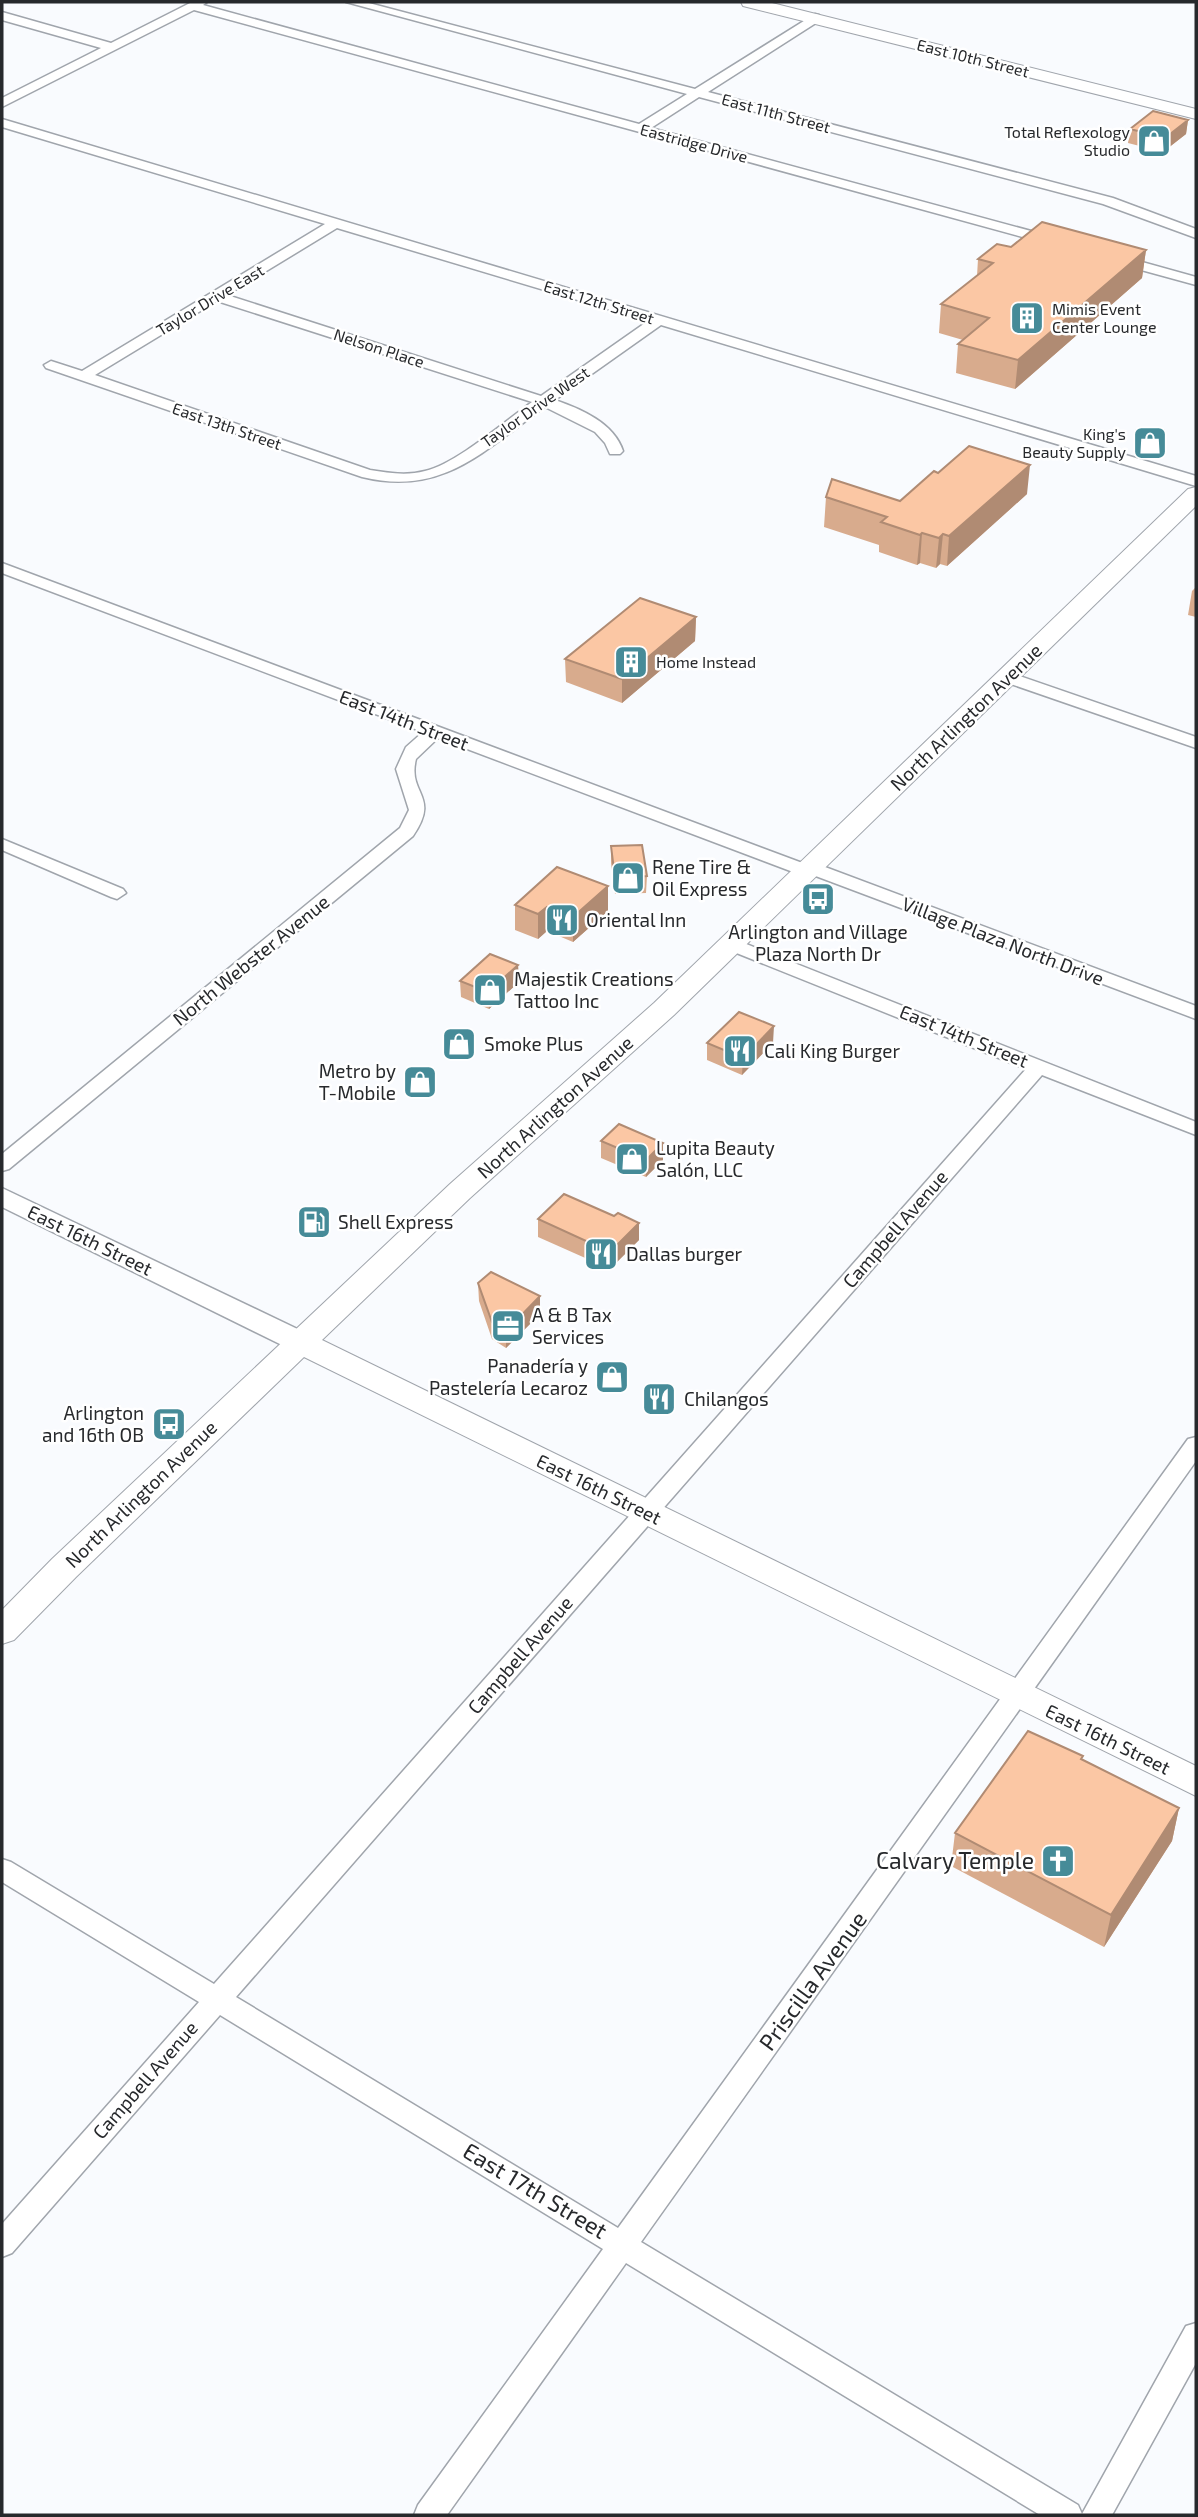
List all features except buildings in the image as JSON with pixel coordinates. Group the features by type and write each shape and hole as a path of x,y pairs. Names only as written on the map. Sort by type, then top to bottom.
{"main road":[{"name":"East 10th Street","path":"750,2 1196,114"},
{"name":"North Arlington Avenue","path":"2,1631 300,1342 460,1191 629,1041 1193,502"},
{"name":"East 16th Street","path":"300,1342 1196,1782"}],"street":[{"name":"East 11th Street","path":"352,2 1108,201 1196,234"},
{"path":"2,103 197,4"},
{"name":"Eastridge Drive","path":"197,4 1072,246"},
{"path":"2,16 111,47"},
{"path":"642,128 815,18"},
{"name":"East 12th Street","path":"2,123 1196,481"},
{"name":"Taylor Drive East","path":"83,376 336,223"},
{"path":"1109,257 1196,281"},
{"name":"Nelson Place","path":"215,296 544,401 570,412 603,432 612,440 615,451"},
{"name":"Taylor Drive West","path":"404,479 427,476 450,467 659,320"},
{"name":"East 13th Street","path":"51,365 367,474 404,479"},
{"name":"East 14th Street","path":"2,568 809,870"},
{"path":"1008,677 1196,743"},
{"name":"North Webster Avenue","path":"2,1164 407,832 417,817 419,804 405,777 405,764 413,750 435,732"},
{"path":"2,844 117,892"},
{"name":"Village Plaza North Drive","path":"809,870 1196,1013"},
{"name":"East 14th Street","path":"731,944 1196,1129"},
{"name":"Campbell Avenue","path":"2,2244 1039,1066"},
{"name":"East 16th Street","path":"2,1198 300,1342"},
{"name":"Priscilla Avenue","path":"429,2515 1196,1446"},
{"name":"East 17th Street","path":"2,1869 1067,2515"},
{"path":"1096,2515 1196,2336"}],"place":[{"name":"Total Reflexology Studio","path":"1154,141"},
{"name":"Mimis Event Center Lounge","path":"1027,318"},
{"name":"King's Beauty Supply","path":"1150,443"},
{"name":"Home Instead","path":"631,662"},
{"name":"Rene Tire & Oil Express","path":"628,878"},
{"name":"Arlington and Village Plaza North Dr","path":"818,899"},
{"name":"Oriental Inn","path":"562,920"},
{"name":"Majestik Creations Tattoo Inc","path":"490,990"},
{"name":"Smoke Plus","path":"459,1044"},
{"name":"Cali King Burger","path":"740,1051"},
{"name":"Metro by T-Mobile","path":"420,1082"},
{"name":"Lupita Beauty Salón, LLC","path":"632,1159"},
{"name":"Shell Express","path":"314,1222"},
{"name":"Dallas burger","path":"601,1254"},
{"name":"A & B Tax Services","path":"508,1326"},
{"name":"Panadería y Pastelería Lecaroz","path":"612,1377"},
{"name":"Chilangos","path":"659,1399"},
{"name":"Arlington and 16th OB","path":"169,1424"},
{"name":"Calvary Temple","path":"1058,1861"}]}
